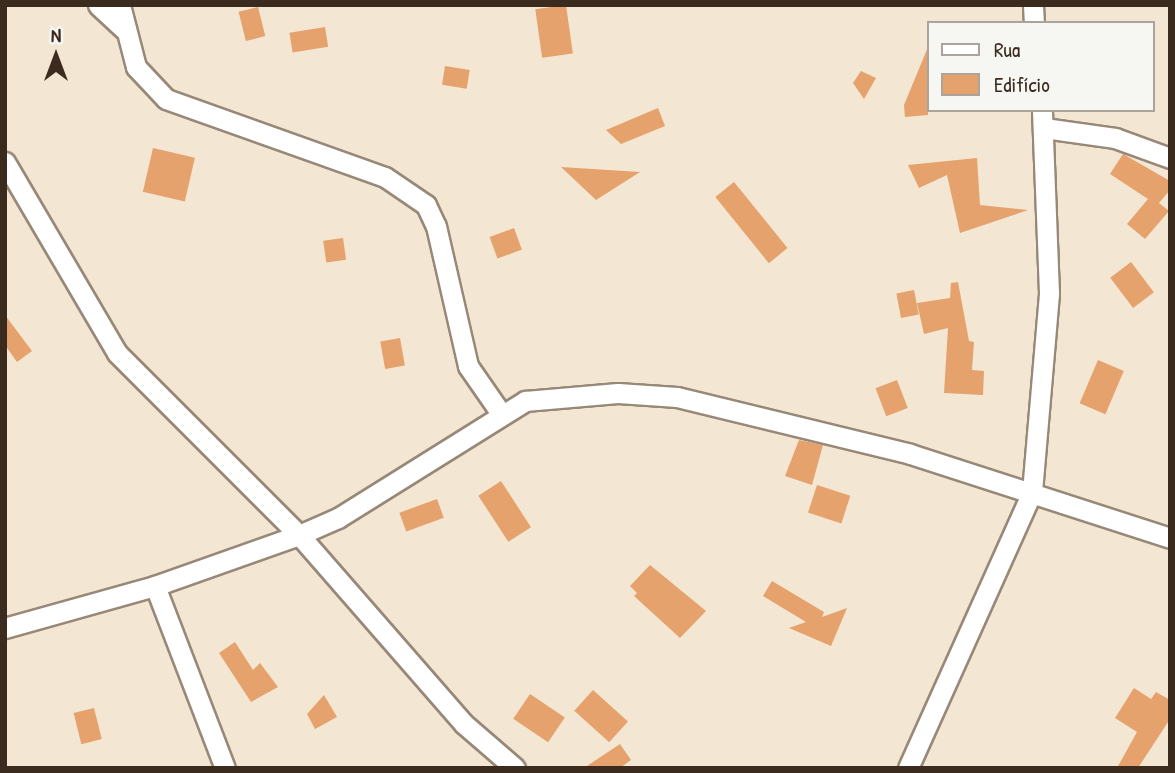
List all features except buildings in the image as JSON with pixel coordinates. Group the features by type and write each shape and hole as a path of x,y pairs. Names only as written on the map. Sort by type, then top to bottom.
{"street":[{"path":"98,5 124,29"},
{"path":"120,5 124,29 136,67 166,99 385,177 426,205 436,226 468,366 500,412"},
{"path":"908,768 1032,492 1049,293 1043,119 1115,138 1170,158"},
{"path":"5,162 117,353 299,535 464,724 515,768"},
{"path":"5,628 155,586 299,535 338,518 500,412 525,401 553,397 618,393 677,397 910,454 1170,537"},
{"path":"155,586 225,768"}]}
